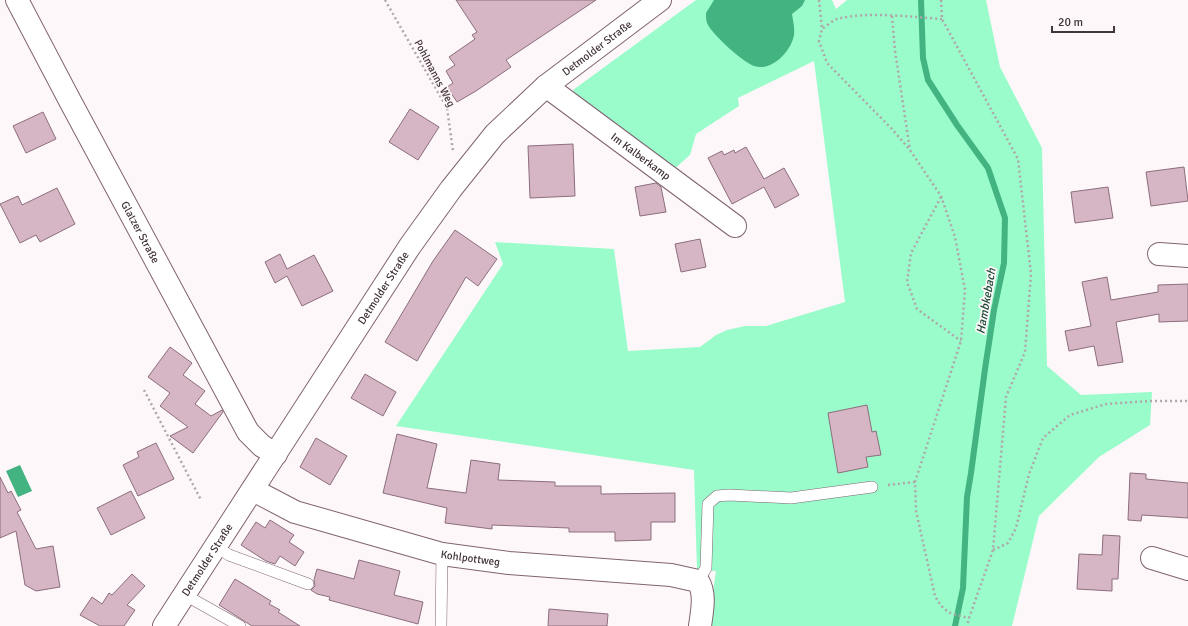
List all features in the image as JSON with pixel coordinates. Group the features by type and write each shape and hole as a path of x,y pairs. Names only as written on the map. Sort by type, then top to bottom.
{"street":[{"name":"Glatzer Straße","path":"17,0 69,100 248,432 262,446 276,454"},
{"name":"Detmolder Straße","path":"164,626 410,246 451,189 495,134 546,86 660,0"},
{"name":"Im Kalberkamp","path":"546,86 735,226"},
{"path":"1159,254 1188,256"},
{"name":"Kohlpottweg","path":"253,490 295,512 442,554 509,563 671,575 698,581"},
{"path":"1152,558 1188,569"},
{"path":"698,581 702,588 703,605 700,626"}],"lane":[{"path":"698,581 706,568 708,504 717,496 729,494 791,498 872,487"},
{"path":"216,547 229,554 308,584"},
{"path":"440,626 442,554"},
{"path":"185,595 240,626"}],"path":[{"name":"Pohlmanns Weg","path":"385,0 447,108 453,152"},
{"path":"819,0 822,29 819,41 827,63 891,128 910,150 941,196 955,237 964,290 961,341 915,482 916,511 935,596 940,606 949,613 969,618"},
{"path":"941,0 942,18 1018,159 1031,274 1025,352 1006,397 993,550 969,618 968,626"},
{"path":"822,29 836,20 863,16 942,18"},
{"path":"892,16 895,50 910,150"},
{"path":"941,196 911,253 907,282 917,309 961,341"},
{"path":"144,390 201,500"},
{"path":"993,550 1008,543 1016,528 1029,474 1043,438 1070,415 1106,404 1149,400 1188,401"},
{"path":"872,487 915,482"}],"shaded area":[{"path":"696,0 832,0 836,9 847,0 986,0 1000,67 1042,148 1047,366 1081,395 1152,392 1150,425 1099,457 1039,516 1012,626 708,626 716,571 697,570 694,470 396,426 503,264 495,242 614,249 628,351 700,347 716,335 727,330 745,326 766,326 845,302 814,61 738,98 739,106 696,134 690,155 671,172 584,104 573,90"},
{"path":"714,0 805,0 802,6 792,14 794,35 785,54 773,63 760,67 749,64 722,42 711,30 707,22 706,13"},
{"path":"20,465 32,491 18,497 6,471"}],"building":[{"path":"456,0 596,0 506,60 511,67 457,102 447,87 453,83 446,71 455,65 449,57 475,39 472,35 477,32"},
{"path":"410,109 439,127 418,160 389,142"},
{"path":"43,112 56,139 26,153 13,126"},
{"path":"573,144 575,196 530,198 528,146"},
{"path":"746,147 764,179 784,168 799,195 775,208 764,187 732,204 708,158 722,151 724,155 734,150 735,153"},
{"path":"1184,167 1188,201 1151,206 1146,172"},
{"path":"656,183 661,187 666,212 640,216 635,187"},
{"path":"1108,187 1113,218 1075,223 1071,192"},
{"path":"57,188 75,224 40,242 36,235 20,243 0,204 18,196 22,205"},
{"path":"455,230 497,259 478,286 466,277 417,361 385,342 433,261"},
{"path":"700,239 706,267 681,272 675,244"},
{"path":"280,254 287,269 314,255 333,291 302,306 287,276 275,283 265,262"},
{"path":"1107,277 1111,300 1158,292 1158,285 1188,284 1188,321 1159,322 1159,314 1116,322 1123,362 1098,366 1094,346 1069,351 1065,331 1091,326 1082,282"},
{"path":"170,347 192,363 183,375 205,391 195,404 211,416 222,410 223,412 193,453 170,436 188,427 160,406 170,393 148,377"},
{"path":"365,374 396,392 383,416 351,398"},
{"path":"867,405 872,432 876,431 881,455 866,457 868,467 838,473 828,413"},
{"path":"397,434 437,444 427,488 466,493 471,460 500,464 498,480 555,482 555,486 601,486 601,494 675,493 675,522 651,522 651,540 615,541 615,532 569,532 569,528 492,525 492,529 445,523 447,508 383,493"},
{"path":"316,438 347,456 330,485 300,467"},
{"path":"156,443 174,479 138,496 123,465 139,457 137,452"},
{"path":"1130,473 1146,474 1146,479 1188,483 1188,518 1142,515 1141,521 1128,520"},
{"path":"0,477 8,493 11,491 21,510 17,512 36,549 53,546 60,587 36,591 25,585 16,531 0,538"},
{"path":"131,491 145,518 111,535 97,508"},
{"path":"270,520 294,535 289,542 304,552 295,566 280,556 275,564 266,561 241,545 256,522 265,528"},
{"path":"1103,535 1120,536 1118,579 1112,579 1112,591 1077,589 1079,554 1102,555"},
{"path":"359,560 400,571 394,595 423,602 418,624 329,600 330,597 317,594 311,590 315,586 314,580 317,569 354,579"},
{"path":"132,574 145,586 127,605 135,610 124,626 100,626 80,615 92,597 102,604 109,593 112,595"},
{"path":"235,579 271,601 269,604 280,610 278,612 300,626 252,626 219,605"},
{"path":"549,609 608,614 607,626 548,626"}],"waterway":[{"name":"Hambkebach","path":"921,0 923,58 928,80 957,125 988,168 1005,218 1004,263 994,310 967,497 963,588 955,626"}]}
